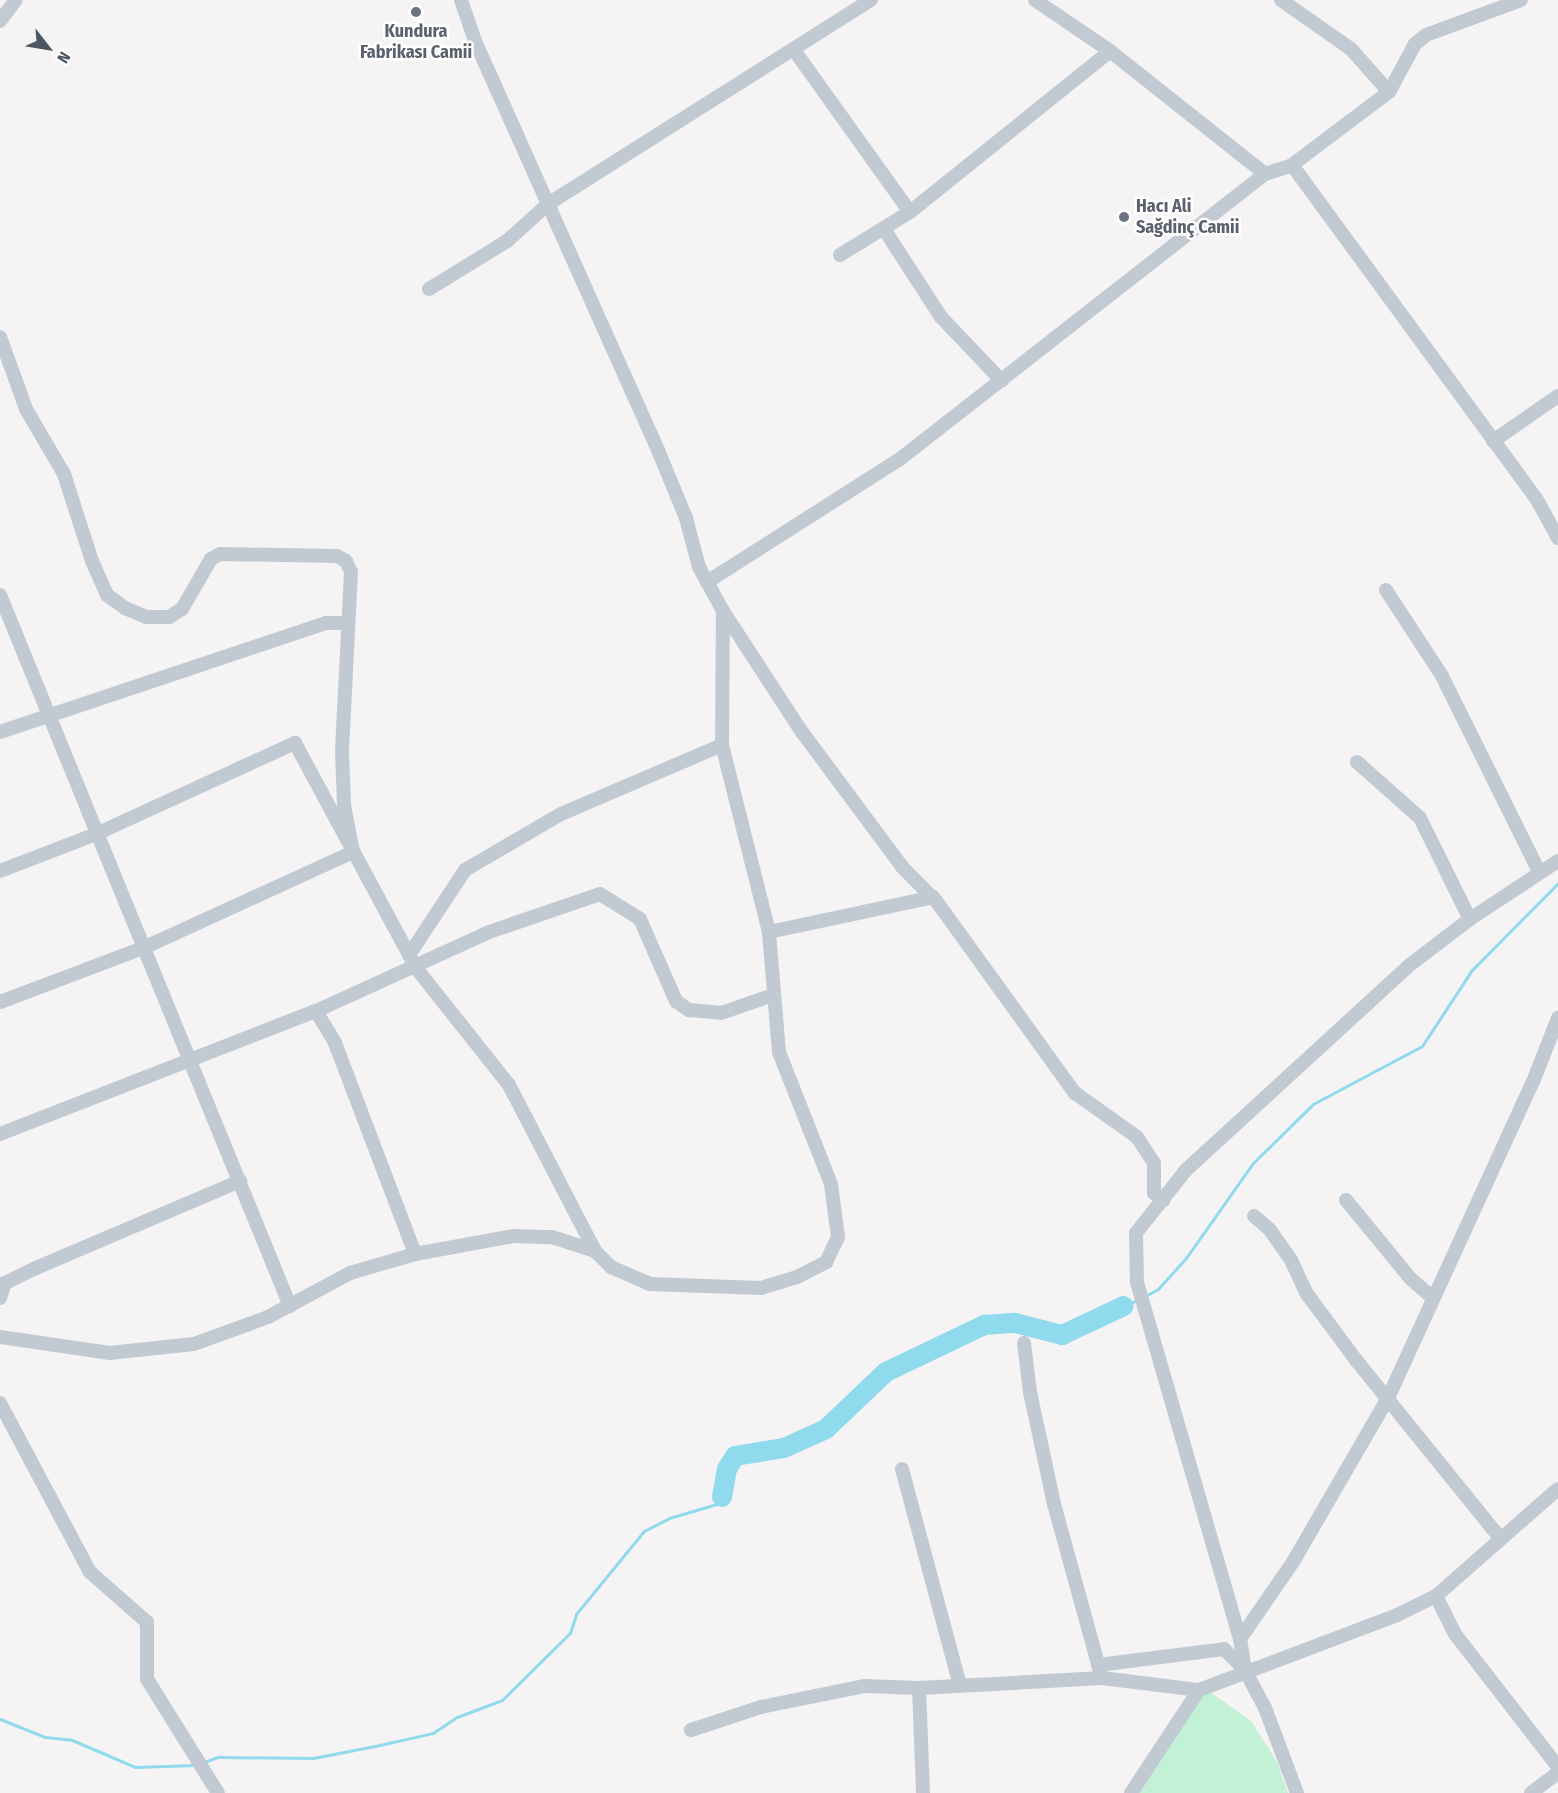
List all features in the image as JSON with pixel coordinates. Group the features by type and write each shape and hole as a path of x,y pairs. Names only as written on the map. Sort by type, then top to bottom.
{"street":[{"path":"0,21 16,0"},
{"path":"461,0 475,41 662,460 707,582 723,610 802,732 903,868 933,897 1075,1093 1137,1137 1154,1163 1154,1193 1164,1200"},
{"path":"429,289 507,241 548,204 871,0"},
{"path":"1035,0 1110,51 1265,174"},
{"path":"1281,0 1351,49 1389,93"},
{"path":"707,582 900,459 1265,174 1292,165 1389,93 1415,44 1426,35 1521,0"},
{"path":"795,50 910,212"},
{"path":"840,255 910,212 1110,51"},
{"path":"1292,165 1536,498 1558,538"},
{"path":"884,229 941,317 1002,381"},
{"path":"0,337 26,409 64,474 92,561 107,595 146,617 169,617 182,609 212,559 220,554 337,556 346,561 351,572 342,751 344,805 353,852"},
{"path":"1493,441 1558,396"},
{"path":"1386,590 1442,676 1539,871"},
{"path":"0,595 46,716 240,1180 290,1306"},
{"path":"0,872 96,834 295,743 416,968 509,1085 595,1251 611,1267 650,1284 761,1288 797,1277 826,1262 838,1237 831,1184 779,1052 769,932 722,745 723,610"},
{"path":"0,732 326,623 347,622"},
{"path":"409,955 465,870 552,819 722,745"},
{"path":"1357,762 1420,818 1470,919"},
{"path":"0,1002 143,948 353,852"},
{"path":"1245,1670 1240,1639 1137,1282 1136,1233 1186,1170 1411,964 1470,919 1539,871 1558,861"},
{"path":"0,1134 316,1011 416,968 489,932 600,894 640,919 676,1001 689,1010 721,1013 773,995"},
{"path":"769,932 933,897"},
{"path":"316,1011 335,1043 415,1254"},
{"path":"1240,1639 1293,1562 1388,1398 1533,1082 1558,1018"},
{"path":"0,1299 5,1283 240,1180"},
{"path":"1346,1200 1411,1278 1433,1298"},
{"path":"1254,1216 1270,1230 1291,1260 1307,1294 1501,1539"},
{"path":"0,1337 110,1353 194,1344 290,1306 350,1273 415,1254 514,1236 552,1237 595,1251"},
{"path":"1024,1343 1054,1504 1100,1672"},
{"path":"0,1403 90,1572 147,1622 147,1678 218,1793"},
{"path":"902,1468 960,1685"},
{"path":"1131,1793 1199,1690 1245,1670 1397,1615 1436,1596 1558,1489"},
{"path":"1436,1596 1455,1634 1558,1767"},
{"path":"691,1730 761,1707 864,1686 919,1688 1100,1672 1224,1649 1245,1670 1265,1708 1297,1793"},
{"path":"1100,1672 1199,1690"},
{"path":"919,1688 923,1793"},
{"path":"1531,1793 1558,1773"}],"green space":[{"path":"1210,1692 1251,1721 1277,1762 1288,1793 1134,1793 1198,1694"}],"waterway":[{"path":"1145,1296 1158,1289 1186,1258 1253,1163 1313,1104 1422,1046 1472,970 1558,883"},
{"path":"1124,1306 1139,1299"},
{"path":"722,1497 727,1469 735,1456 784,1448 826,1429 886,1372 984,1325 1015,1323 1062,1335 1124,1306"},
{"path":"204,1762 218,1757 313,1758 375,1746 433,1733 457,1717 502,1700 570,1633 576,1614 644,1531 669,1518 717,1504 722,1497"},
{"path":"0,1719 45,1737 72,1740 135,1767 195,1765"}],"place":[{"name":"Kundura Fabrikası Camii","path":"416,12"},
{"name":"Hacı Ali Sağdinç Camii","path":"1124,217"}]}
